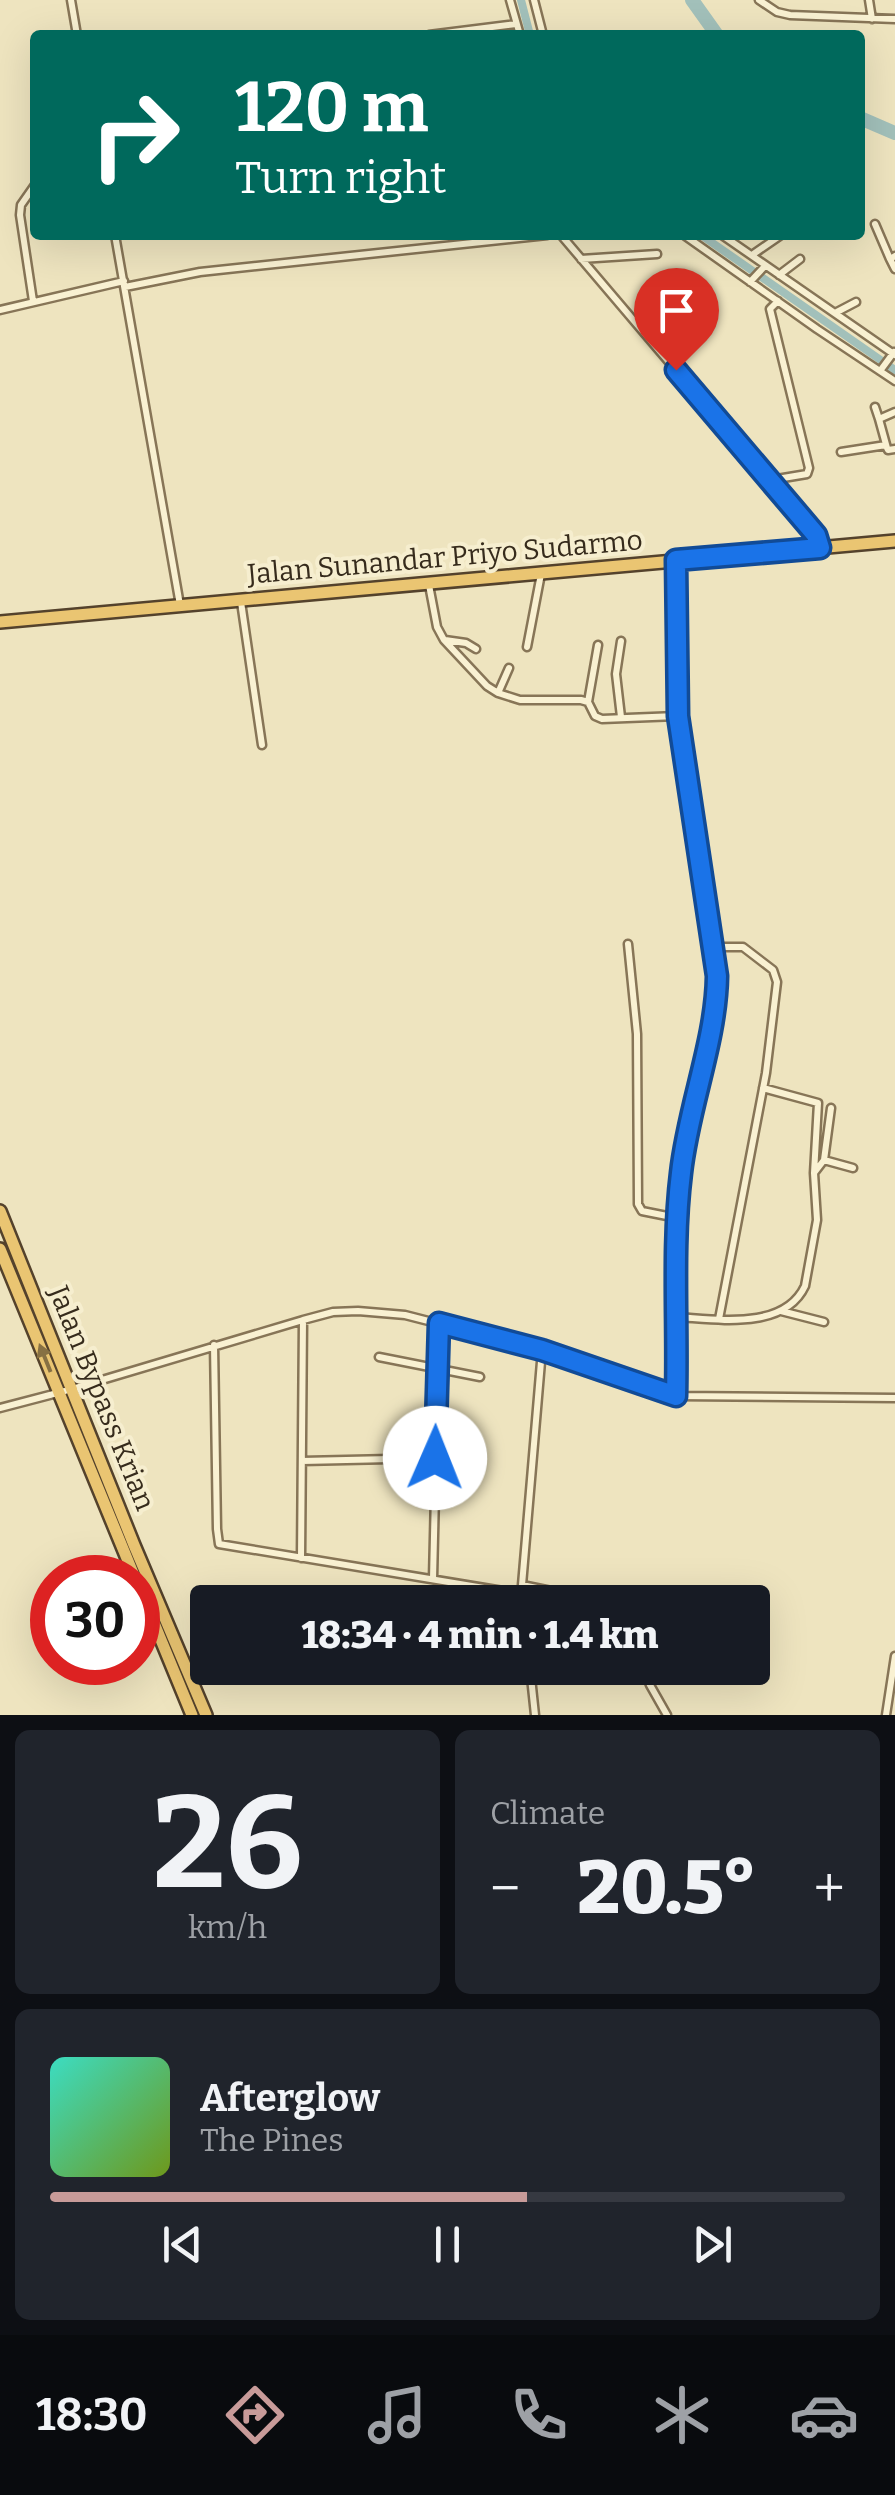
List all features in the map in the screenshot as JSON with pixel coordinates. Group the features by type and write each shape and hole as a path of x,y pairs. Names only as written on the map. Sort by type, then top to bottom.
{"highway":[{"name":"Jalan Sunandar Priyo Sudarmo","path":"0,622 895,541"},
{"name":"Jalan Bypass Krian","path":"0,1210 206,1715"},
{"name":"Jalan Bypass Krian","path":"0,1249 125,1555"},
{"name":"Jalan Bypass Krian","path":"160,1638 192,1715"}],"street":[{"path":"71,0 76,30"},
{"path":"510,0 518,30"},
{"path":"534,0 541,30"},
{"path":"760,0 790,15 872,19 894,16"},
{"path":"870,0 872,19"},
{"path":"468,30 516,24"},
{"path":"30,192 21,205 20,215 33,302"},
{"path":"875,224 895,270"},
{"path":"116,240 180,606"},
{"path":"0,310 200,272 500,240"},
{"path":"565,240 816,535 820,548"},
{"path":"691,240 895,381"},
{"path":"730,240 893,354 881,369"},
{"path":"752,255 774,240"},
{"path":"582,259 657,254"},
{"path":"779,275 800,258"},
{"path":"751,280 764,267"},
{"path":"770,480 808,474 809,468 770,309 778,302"},
{"path":"834,314 856,302"},
{"path":"875,408 888,450 895,450"},
{"path":"879,419 895,412"},
{"path":"841,452 886,445"},
{"path":"676,560 678,716 717,976 715,1008 686,1131 677,1218 676,1396"},
{"path":"527,647 541,574"},
{"path":"429,585 437,627 444,640 487,686 520,700 588,702"},
{"path":"241,601 262,745"},
{"path":"444,640 466,643 476,649"},
{"path":"621,641 616,674 622,717"},
{"path":"598,645 588,702 598,718 678,716"},
{"path":"498,693 508,668"},
{"path":"628,944 636,1034 638,1204 642,1211 677,1218"},
{"path":"714,947 743,947 776,976 768,1056 719,1319"},
{"path":"676,1317 757,1318 785,1310 805,1286 817,1220 814,1173 819,1103 762,1088"},
{"path":"814,1173 824,1160 831,1108"},
{"path":"824,1160 853,1168"},
{"path":"785,1310 824,1322"},
{"path":"0,1408 302,1320 358,1311 405,1315 542,1350 676,1396 895,1398"},
{"path":"302,1320 302,1559"},
{"path":"432,1579 439,1323"},
{"path":"214,1345 217,1539 222,1546 468,1585"},
{"path":"523,1585 542,1350"},
{"path":"379,1358 480,1376"},
{"path":"302,1461 435,1458"},
{"path":"886,1715 895,1656"},
{"path":"532,1685 535,1715"},
{"path":"652,1685 667,1715"}],"waterway":[{"path":"521,0 529,30"},
{"path":"692,0 713,30"},
{"path":"865,120 895,133"},
{"path":"708,240 895,370"}],"route":[{"path":"435,1458 439,1323 542,1350 676,1396 680,1174 686,1131 715,1008 717,976 678,716 676,560 820,548 816,535 676,370"}]}
